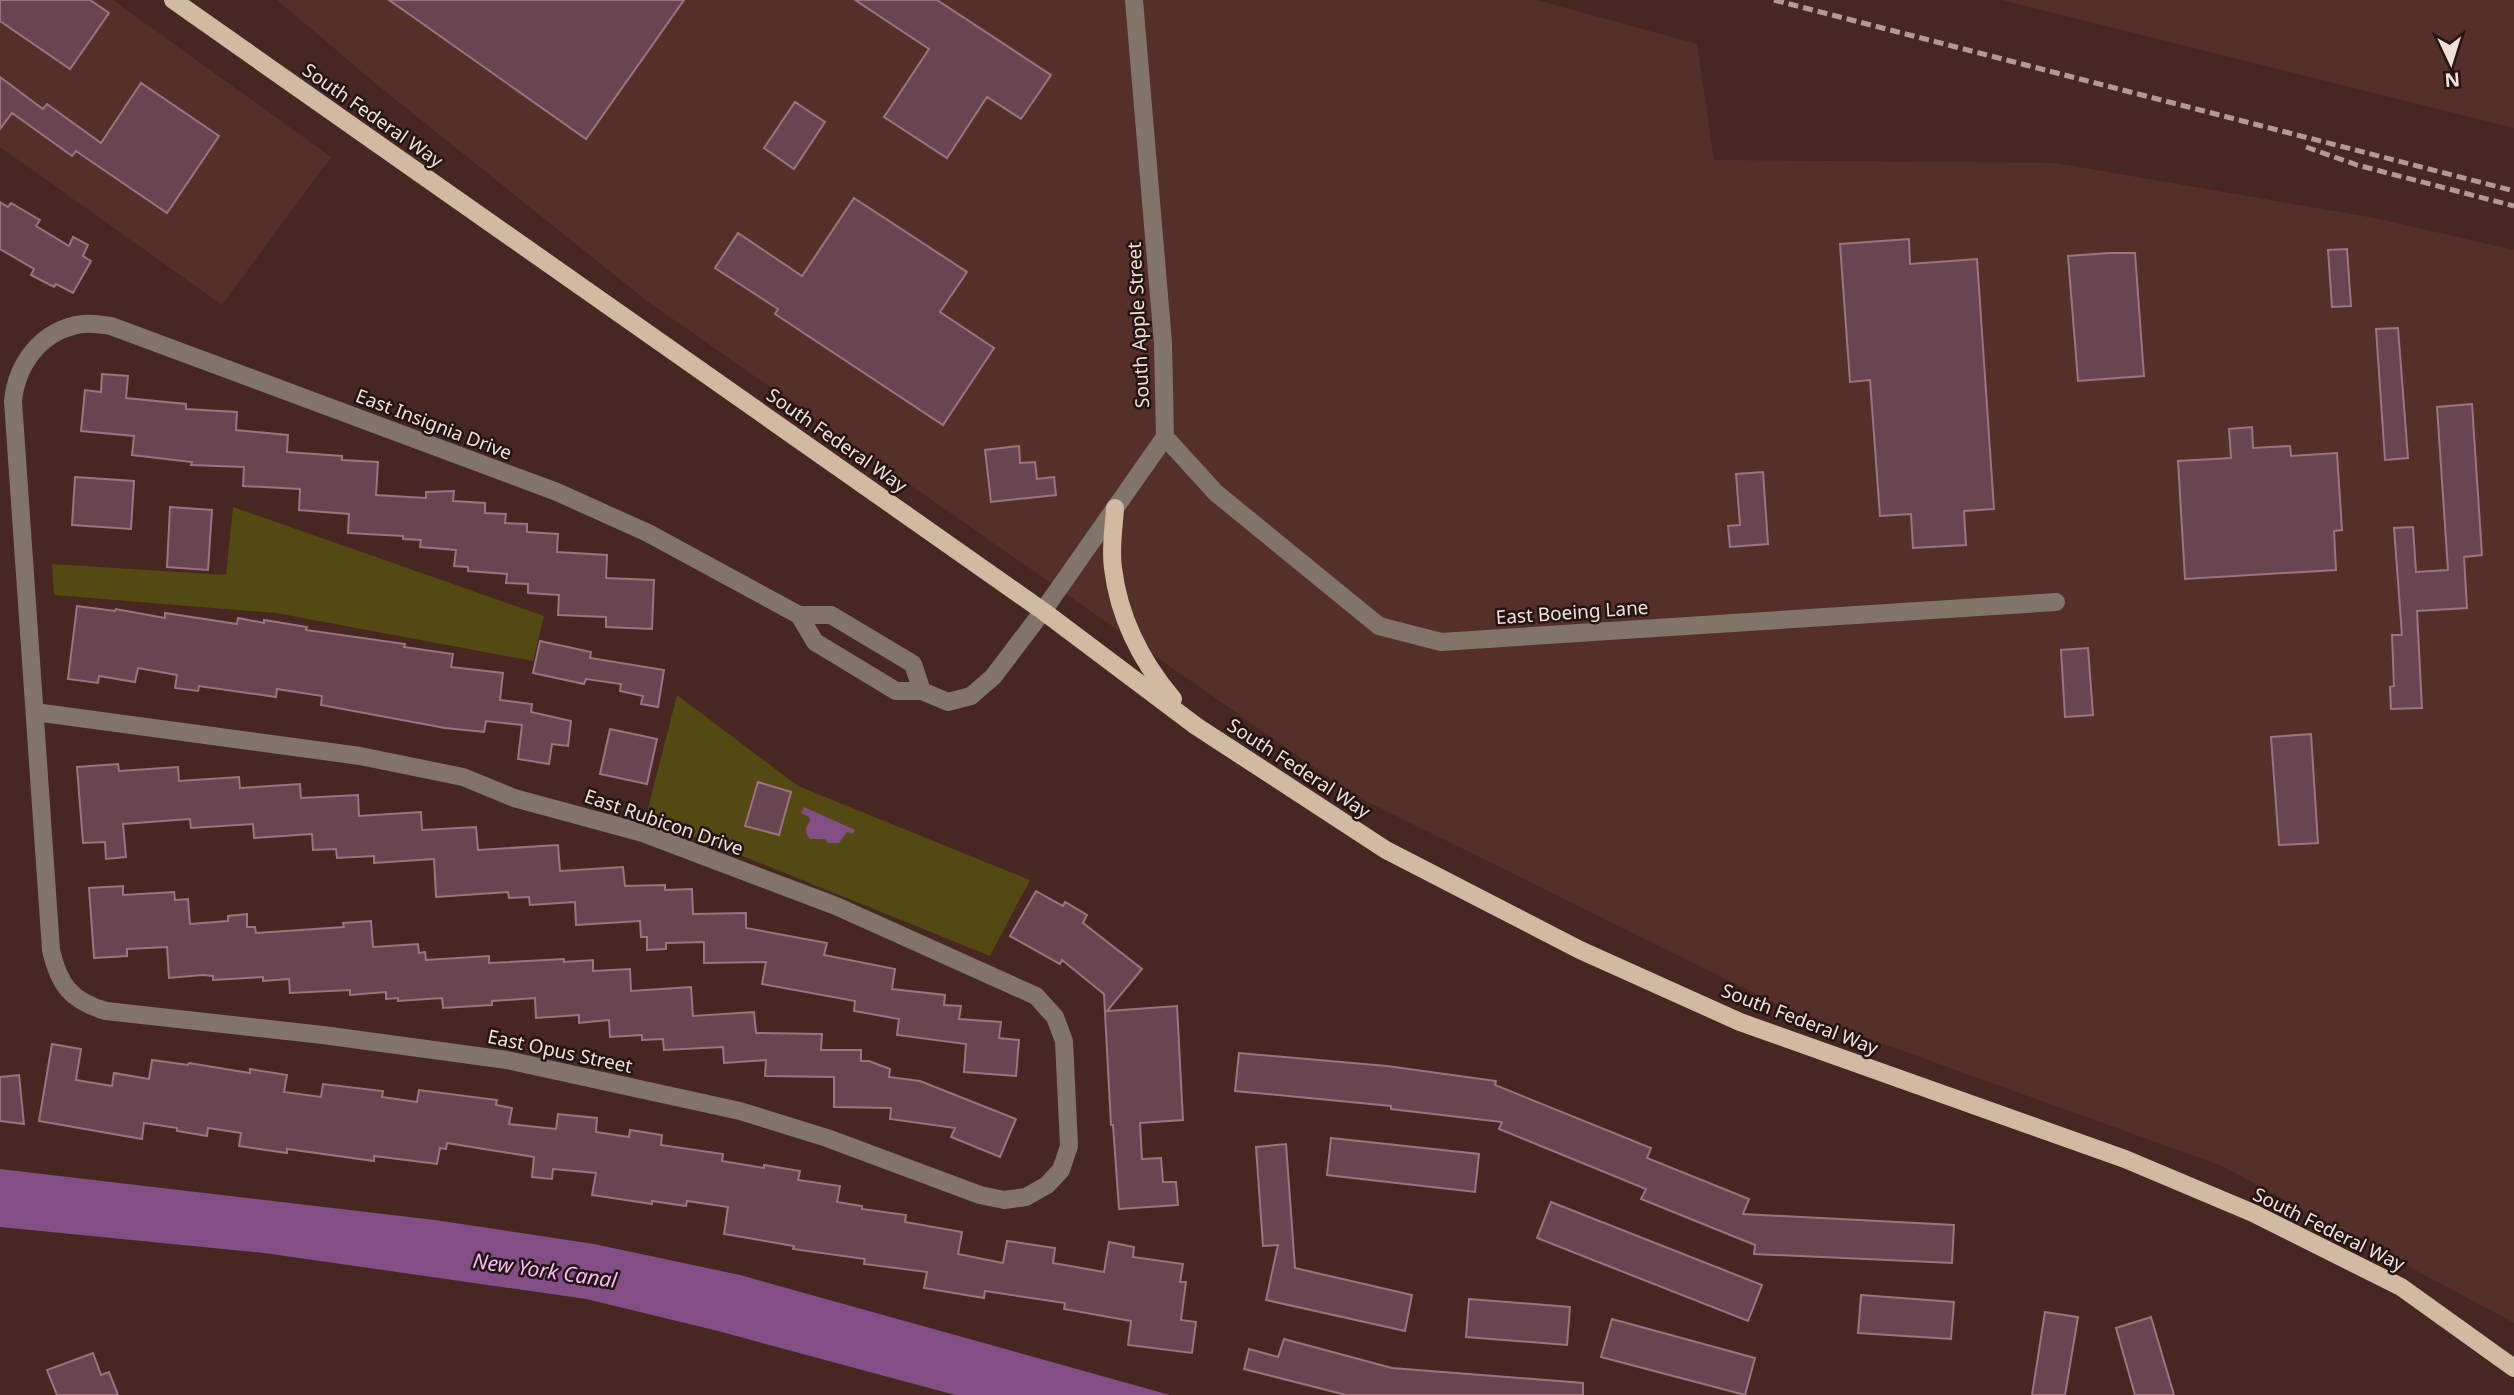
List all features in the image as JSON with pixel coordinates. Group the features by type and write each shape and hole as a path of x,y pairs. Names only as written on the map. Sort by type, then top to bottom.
{"main road":[{"name":"South Federal Way","path":"173,0 1043,611 1196,726 1386,850 1580,950 1740,1022 2125,1159 2253,1213 2401,1287 2514,1368"},
{"path":"1115,508 1112,565 1127,625 1150,671 1196,726"}],"street":[{"name":"South Apple Street","path":"1134,0 1163,343 1165,436"},
{"name":"East Insignia Drive","path":"35,712 13,401 15,381 24,363 40,342 61,330 84,324 111,326 557,492 648,533 799,615 831,615 913,664 922,691"},
{"path":"1043,611 1165,436"},
{"name":"East Boeing Lane","path":"1165,436 1216,493 1379,626 1441,642 2056,602"},
{"name":"East Insignia Drive","path":"799,615 815,642 896,691 922,691 948,702 971,696 993,677 1043,611"},
{"name":"East Opus Street","path":"35,712 51,950 57,974 74,997 89,1006 106,1012 323,1035 507,1059 740,1111 827,1138 981,1195 1004,1200 1026,1196"},
{"name":"East Rubicon Drive","path":"35,712 360,756 463,777 514,798 643,833 836,906 1036,996 1055,1017 1064,1041 1069,1146 1061,1170 1047,1185 1026,1196"}],"shaded area":[{"path":"0,0 113,0 331,157 222,305 0,147"},
{"path":"277,0 1537,0 1697,44 1714,160 2056,163 2375,218 2514,250 2514,1323 2222,1166 1784,1008 1354,795 647,301 381,88"},
{"path":"2002,0 2514,0 2514,128"},
{"path":"233,507 544,616 533,661 276,613 54,595 52,564 226,575"},
{"path":"677,695 798,786 1030,880 990,956 646,817"}],"water":[{"path":"804,807 855,830 853,834 847,832 839,843 810,839 806,830 809,817 801,813"},
{"name":"New York Canal","path":"0,1169 435,1220 594,1244 740,1275 1170,1395 955,1395 718,1331 586,1299 264,1253 0,1227"}],"building":[{"path":"0,0 90,0 109,13 70,69 0,21"},
{"path":"389,0 684,0 586,139"},
{"path":"855,0 937,0 1051,75 1021,119 987,97 947,158 884,117 929,49"},
{"path":"0,77 43,109 47,104 101,143 141,83 219,136 167,213 76,151 72,156 12,113 0,129"},
{"path":"795,102 825,122 794,169 764,148"},
{"path":"854,198 967,272 940,312 994,348 943,425 775,314 778,309 715,268 738,233 802,276"},
{"path":"0,202 8,207 11,203 40,220 36,226 69,246 73,237 88,245 83,256 91,261 73,293 31,275 34,269 0,249"},
{"path":"1909,239 1910,264 1977,259 1994,509 1964,511 1966,545 1913,548 1911,514 1880,516 1870,380 1850,382 1840,244"},
{"path":"2347,249 2351,306 2332,307 2328,250"},
{"path":"2135,253 2144,376 2078,381 2068,256"},
{"path":"2398,328 2408,458 2385,460 2376,329"},
{"path":"102,374 128,376 126,398 186,404 186,409 237,412 236,430 288,435 287,452 378,462 376,495 426,498 426,492 454,491 453,501 485,503 485,513 506,514 505,523 527,524 527,532 558,534 557,552 607,555 606,578 654,580 652,629 606,627 606,617 558,615 559,595 528,593 528,584 506,583 507,574 468,571 468,567 454,566 456,550 420,547 421,540 403,539 403,536 348,533 349,514 299,510 300,489 243,486 244,467 191,465 192,462 132,455 134,436 81,431 85,390 101,392"},
{"path":"2472,404 2482,555 2464,557 2467,608 2417,611 2422,708 2391,709 2390,687 2394,686 2392,635 2402,635 2394,528 2413,527 2416,572 2448,570 2437,407"},
{"path":"2252,427 2253,448 2290,446 2291,456 2337,453 2342,530 2334,531 2336,570 2185,579 2178,461 2231,458 2229,429"},
{"path":"1019,446 1020,463 1035,462 1037,479 1054,477 1056,495 991,502 985,450"},
{"path":"1763,472 1768,544 1730,547 1728,526 1740,525 1736,474"},
{"path":"75,477 134,481 131,529 72,525"},
{"path":"170,507 212,510 208,570 167,567"},
{"path":"77,606 116,609 165,618 165,613 237,624 238,618 264,623 264,620 307,627 306,630 405,644 404,647 453,654 451,667 503,673 500,700 532,704 531,712 571,721 568,746 552,744 549,764 518,759 522,725 486,721 484,732 445,728 321,705 322,696 277,689 276,697 199,686 198,691 175,688 177,675 138,668 135,682 99,676 98,683 68,679"},
{"path":"540,641 591,652 590,658 664,670 658,707 641,704 643,696 620,691 621,684 586,679 584,684 533,673"},
{"path":"2088,648 2093,715 2065,717 2061,650"},
{"path":"610,729 657,739 647,784 600,774"},
{"path":"2311,734 2318,843 2279,845 2271,737"},
{"path":"118,764 119,771 178,767 179,781 239,777 240,788 300,784 301,798 358,795 359,816 421,812 422,830 476,827 478,850 558,845 560,871 623,867 625,886 665,885 665,890 692,889 693,914 746,913 746,928 827,943 824,955 895,969 892,989 945,995 944,1005 961,1006 959,1019 1001,1022 999,1038 1019,1040 1016,1076 964,1072 966,1044 897,1035 899,1019 854,1011 855,1001 762,984 766,962 704,963 704,942 666,943 666,949 647,950 647,937 641,937 640,921 576,925 575,902 530,905 529,897 509,898 508,892 436,897 434,859 374,863 374,856 337,858 336,849 313,850 312,834 254,838 253,824 191,828 190,819 123,824 126,857 106,859 105,842 83,843 77,767"},
{"path":"758,782 791,792 779,835 745,826"},
{"path":"123,886 123,895 174,892 175,900 188,899 190,924 228,921 228,916 247,914 247,927 255,927 256,933 344,927 343,923 371,921 373,947 418,944 419,953 425,952 426,960 489,956 489,963 593,960 593,971 630,969 631,991 691,987 693,1016 754,1012 756,1033 822,1034 821,1050 861,1050 861,1061 869,1061 890,1069 889,1077 920,1081 1016,1119 1000,1157 951,1137 955,1128 890,1119 891,1108 834,1107 834,1077 765,1076 766,1060 724,1063 723,1047 664,1050 663,1039 642,1040 642,1035 610,1037 609,1020 579,1023 579,1015 536,1018 535,998 492,1001 492,1005 443,1008 442,998 398,1001 398,998 386,999 386,992 350,995 350,990 290,993 289,979 263,981 263,977 213,980 213,976 203,975 169,978 167,947 127,949 127,956 94,958 89,888"},
{"path":"1036,891 1063,906 1065,902 1087,915 1083,923 1142,969 1107,1011 1177,1006 1183,1120 1140,1123 1142,1159 1161,1158 1163,1182 1176,1182 1178,1205 1119,1209 1111,1125 1104,994 1062,960 1060,964 1010,936"},
{"path":"52,1044 81,1049 76,1080 112,1086 114,1073 149,1079 152,1060 287,1075 284,1092 321,1097 323,1084 383,1091 382,1097 417,1102 419,1090 497,1100 496,1105 512,1108 509,1124 556,1129 558,1114 597,1118 596,1132 629,1137 630,1130 662,1135 661,1145 723,1154 722,1161 800,1171 798,1180 840,1186 837,1202 862,1206 862,1209 906,1215 905,1222 962,1232 958,1254 1003,1263 1007,1241 1055,1248 1053,1263 1104,1272 1109,1242 1134,1247 1133,1257 1183,1264 1180,1282 1186,1282 1181,1320 1196,1322 1192,1353 1128,1345 1131,1321 1064,1309 1065,1303 985,1291 984,1298 924,1288 927,1272 864,1264 865,1259 793,1249 794,1246 724,1234 728,1207 687,1201 686,1206 652,1201 652,1204 592,1195 596,1173 553,1169 552,1179 532,1177 534,1157 447,1143 446,1149 440,1148 437,1164 374,1156 374,1161 287,1149 287,1153 239,1146 241,1133 208,1128 207,1136 144,1123 142,1139 39,1121"},
{"path":"1239,1053 1387,1066 1496,1081 1495,1085 1651,1148 1647,1158 1749,1199 1743,1214 1954,1225 1952,1263 1754,1254 1755,1245 1641,1199 1646,1189 1499,1129 1502,1122 1391,1109 1391,1106 1235,1091"},
{"path":"19,1075 24,1124 0,1121 0,1077"},
{"path":"1331,1138 1479,1154 1475,1192 1327,1175"},
{"path":"1286,1144 1295,1268 1412,1295 1405,1331 1266,1300 1278,1245 1263,1246 1256,1147"},
{"path":"1551,1202 1762,1285 1748,1321 1537,1238"},
{"path":"1861,1295 1954,1302 1951,1339 1858,1333"},
{"path":"1469,1299 1570,1307 1567,1345 1466,1337"},
{"path":"2045,1312 2078,1317 2065,1395 2032,1395"},
{"path":"2151,1317 2174,1395 2135,1395 2116,1328"},
{"path":"1612,1319 1755,1358 1745,1395 1601,1357"},
{"path":"1284,1339 1392,1368 1583,1383 1583,1395 1346,1395 1244,1369 1249,1349 1278,1357"},
{"path":"93,1353 101,1375 109,1372 118,1395 57,1395 47,1370"}],"railway":[{"path":"1774,0 2514,191"},
{"path":"2306,147 2357,165 2514,206"}]}
